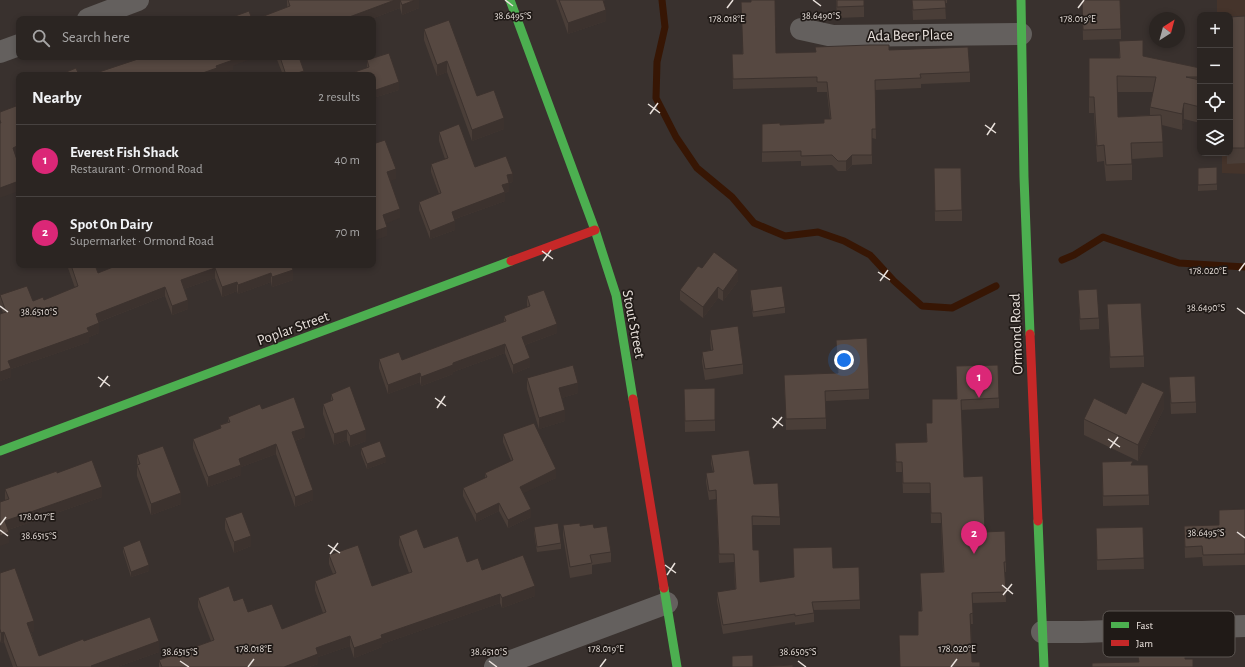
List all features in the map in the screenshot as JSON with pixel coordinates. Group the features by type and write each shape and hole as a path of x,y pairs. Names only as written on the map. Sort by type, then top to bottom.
{"street":[{"path":"96,16 138,0"},
{"name":"Stout Street","path":"510,0 595,230 616,295 677,667"},
{"name":"Ormond Road","path":"1021,0 1024,177 1044,667"},
{"name":"Ada Beer Place","path":"801,29 833,36 1021,34"},
{"path":"0,52 16,46"},
{"name":"Poplar Street","path":"0,451 595,230"},
{"path":"495,667 667,603"},
{"path":"1235,626 1245,626"},
{"path":"1042,632 1103,631"}],"shaded area":[{"path":"1217,0 1245,0 1245,174 1222,173 1222,156 1233,156 1233,12 1217,12"}],"building":[{"path":"288,0 395,0 352,16 264,16 290,6"},
{"path":"400,0 415,0 402,5"},
{"path":"559,0 603,0 606,10 568,23"},
{"path":"751,0 775,0 776,53 816,52 815,47 870,45 889,45 889,50 968,47 970,72 920,74 921,78 875,80 876,129 872,129 872,155 852,155 846,161 838,161 832,155 801,156 801,151 762,152 762,124 780,123 780,125 824,123 824,119 831,119 827,82 817,82 817,77 733,79 732,54 743,54 741,2 751,2"},
{"path":"837,0 864,0 864,6 837,7"},
{"path":"912,0 945,0 946,8 913,10"},
{"path":"1082,0 1120,0 1121,29 1083,30"},
{"path":"249,11 251,16 235,16"},
{"path":"1245,16 1245,148 1233,148 1233,17"},
{"path":"449,20 477,96 494,90 504,118 472,130 447,61 437,65 424,29"},
{"path":"1143,40 1143,56 1197,67 1197,77 1186,77 1197,79 1197,106 1184,103 1182,114 1150,107 1156,77 1117,76 1118,117 1161,115 1163,142 1131,143 1132,164 1106,165 1104,145 1097,146 1094,97 1089,97 1089,58 1120,58 1119,41"},
{"path":"389,53 399,82 376,90 376,72 355,72 369,67 367,60 376,60 376,57"},
{"path":"135,60 233,60 216,66 217,68 206,72 99,72"},
{"path":"281,60 300,60 304,71 285,72"},
{"path":"76,68 78,72 66,72"},
{"path":"16,106 16,146 13,148 16,157 16,182 0,188 1,123 0,112"},
{"path":"459,124 475,167 506,156 513,174 507,175 509,183 502,185 505,192 452,212 455,221 430,231 419,202 441,193 431,164 448,158 439,132"},
{"path":"385,140 396,169 387,172 400,209 383,215 387,227 376,231 376,143"},
{"path":"1217,167 1217,184 1198,185 1198,168"},
{"path":"934,168 961,168 962,210 935,211"},
{"path":"714,252 738,270 723,291 718,287 703,307 680,290 698,266 702,268"},
{"path":"72,268 96,268 98,273 110,268 215,268 181,280 188,300 172,306 165,287 96,314 99,323 87,328 89,332 8,361 11,368 0,372 0,314 6,312 0,295 27,286 33,301 43,297 44,300 78,286"},
{"path":"215,268 292,268 293,270 272,277 271,273 238,285 237,282 222,287"},
{"path":"782,286 785,307 753,312 750,290"},
{"path":"1097,289 1099,318 1080,319 1078,290"},
{"path":"544,290 557,324 522,337 530,358 513,365 505,344 453,363 453,365 421,377 420,373 388,385 379,359 399,352 402,360 506,321 504,316 530,306 527,296"},
{"path":"1141,303 1144,356 1110,357 1107,304"},
{"path":"738,326 743,364 705,369 702,352 713,350 710,330"},
{"path":"867,338 869,389 825,391 826,418 786,419 784,375 838,373 836,340"},
{"path":"573,365 578,383 559,388 565,410 539,418 527,378"},
{"path":"998,365 999,398 961,400 964,477 983,476 985,532 1005,531 1006,562 1004,562 1006,592 972,593 973,613 970,614 972,662 980,662 980,667 900,667 899,635 918,635 918,611 922,611 920,573 944,572 941,513 931,513 930,483 903,483 902,462 896,462 895,443 927,442 926,423 932,423 932,399 957,399 956,366"},
{"path":"1195,376 1196,402 1171,403 1169,377"},
{"path":"1142,382 1164,392 1138,445 1084,419 1094,398 1126,414"},
{"path":"350,386 366,430 350,436 347,430 334,434 323,404 333,400 331,394"},
{"path":"715,388 715,420 685,421 684,389"},
{"path":"294,397 305,428 292,432 313,490 295,497 276,444 239,459 241,465 208,477 193,439 221,428 220,425 230,422 228,417 260,404 262,409"},
{"path":"534,423 556,469 520,487 531,509 508,520 499,503 476,514 463,488 487,477 485,473 513,460 503,434"},
{"path":"380,441 386,457 367,464 361,448"},
{"path":"163,446 181,493 151,504 137,465 140,464 137,455"},
{"path":"749,450 754,484 778,483 780,517 752,516 753,550 759,550 760,582 794,577 793,548 832,547 833,568 859,567 860,600 812,602 814,613 795,616 795,614 723,625 717,592 736,589 734,554 719,554 716,490 709,491 706,473 714,472 711,455"},
{"path":"92,460 102,487 5,521 9,532 0,536 0,502 9,499 5,489 57,471 57,473"},
{"path":"1133,461 1131,465 1148,465 1149,495 1103,496 1102,462"},
{"path":"1245,509 1245,554 1203,555 1202,546 1185,547 1184,526 1219,525 1219,510"},
{"path":"242,512 251,536 234,542 225,518"},
{"path":"558,523 561,543 537,547 534,527"},
{"path":"580,523 580,526 593,524 594,528 607,526 611,552 590,555 592,563 570,567 563,525"},
{"path":"1143,527 1144,558 1097,560 1096,528"},
{"path":"417,529 424,548 458,536 467,562 478,558 482,570 523,555 535,586 502,598 500,594 381,635 382,638 354,648 350,636 316,648 318,654 284,667 162,667 159,660 214,640 198,598 229,586 234,601 243,598 248,612 272,604 282,629 326,612 315,581 336,573 329,555 358,545 372,586 412,572 399,536"},
{"path":"140,540 149,565 131,572 123,547"},
{"path":"15,568 34,621 27,623 39,656 83,639 84,641 150,617 159,641 91,666 92,667 17,667 4,632 1,633 0,629 0,573"},
{"path":"753,655 753,667 732,667 732,656"},
{"path":"1138,657 1185,657 1185,659 1193,659 1193,667 1092,667 1092,663 1139,662"},
{"path":"793,665 793,667 753,667"}],"waterway":[{"path":"662,0 665,27 657,62 656,98 676,137 697,168 732,197 754,223 785,236 818,232 844,241 870,255 894,281 922,306 952,308 996,286"},
{"path":"1062,260 1074,255 1103,237 1179,263 1245,267"}],"traffic: fast":[{"path":"510,0 595,230 616,295 633,399"},
{"path":"1021,0 1024,177 1030,334"},
{"path":"0,451 511,261"},
{"path":"1038,521 1044,667"},
{"path":"664,588 677,667"}],"traffic: jam":[{"path":"511,261 595,230"},
{"path":"1030,334 1038,521"},
{"path":"633,399 664,588"}],"place":[{"name":"Everest Fish Shack","path":"979,398"},
{"name":"Spot On Dairy","path":"974,554"}]}
